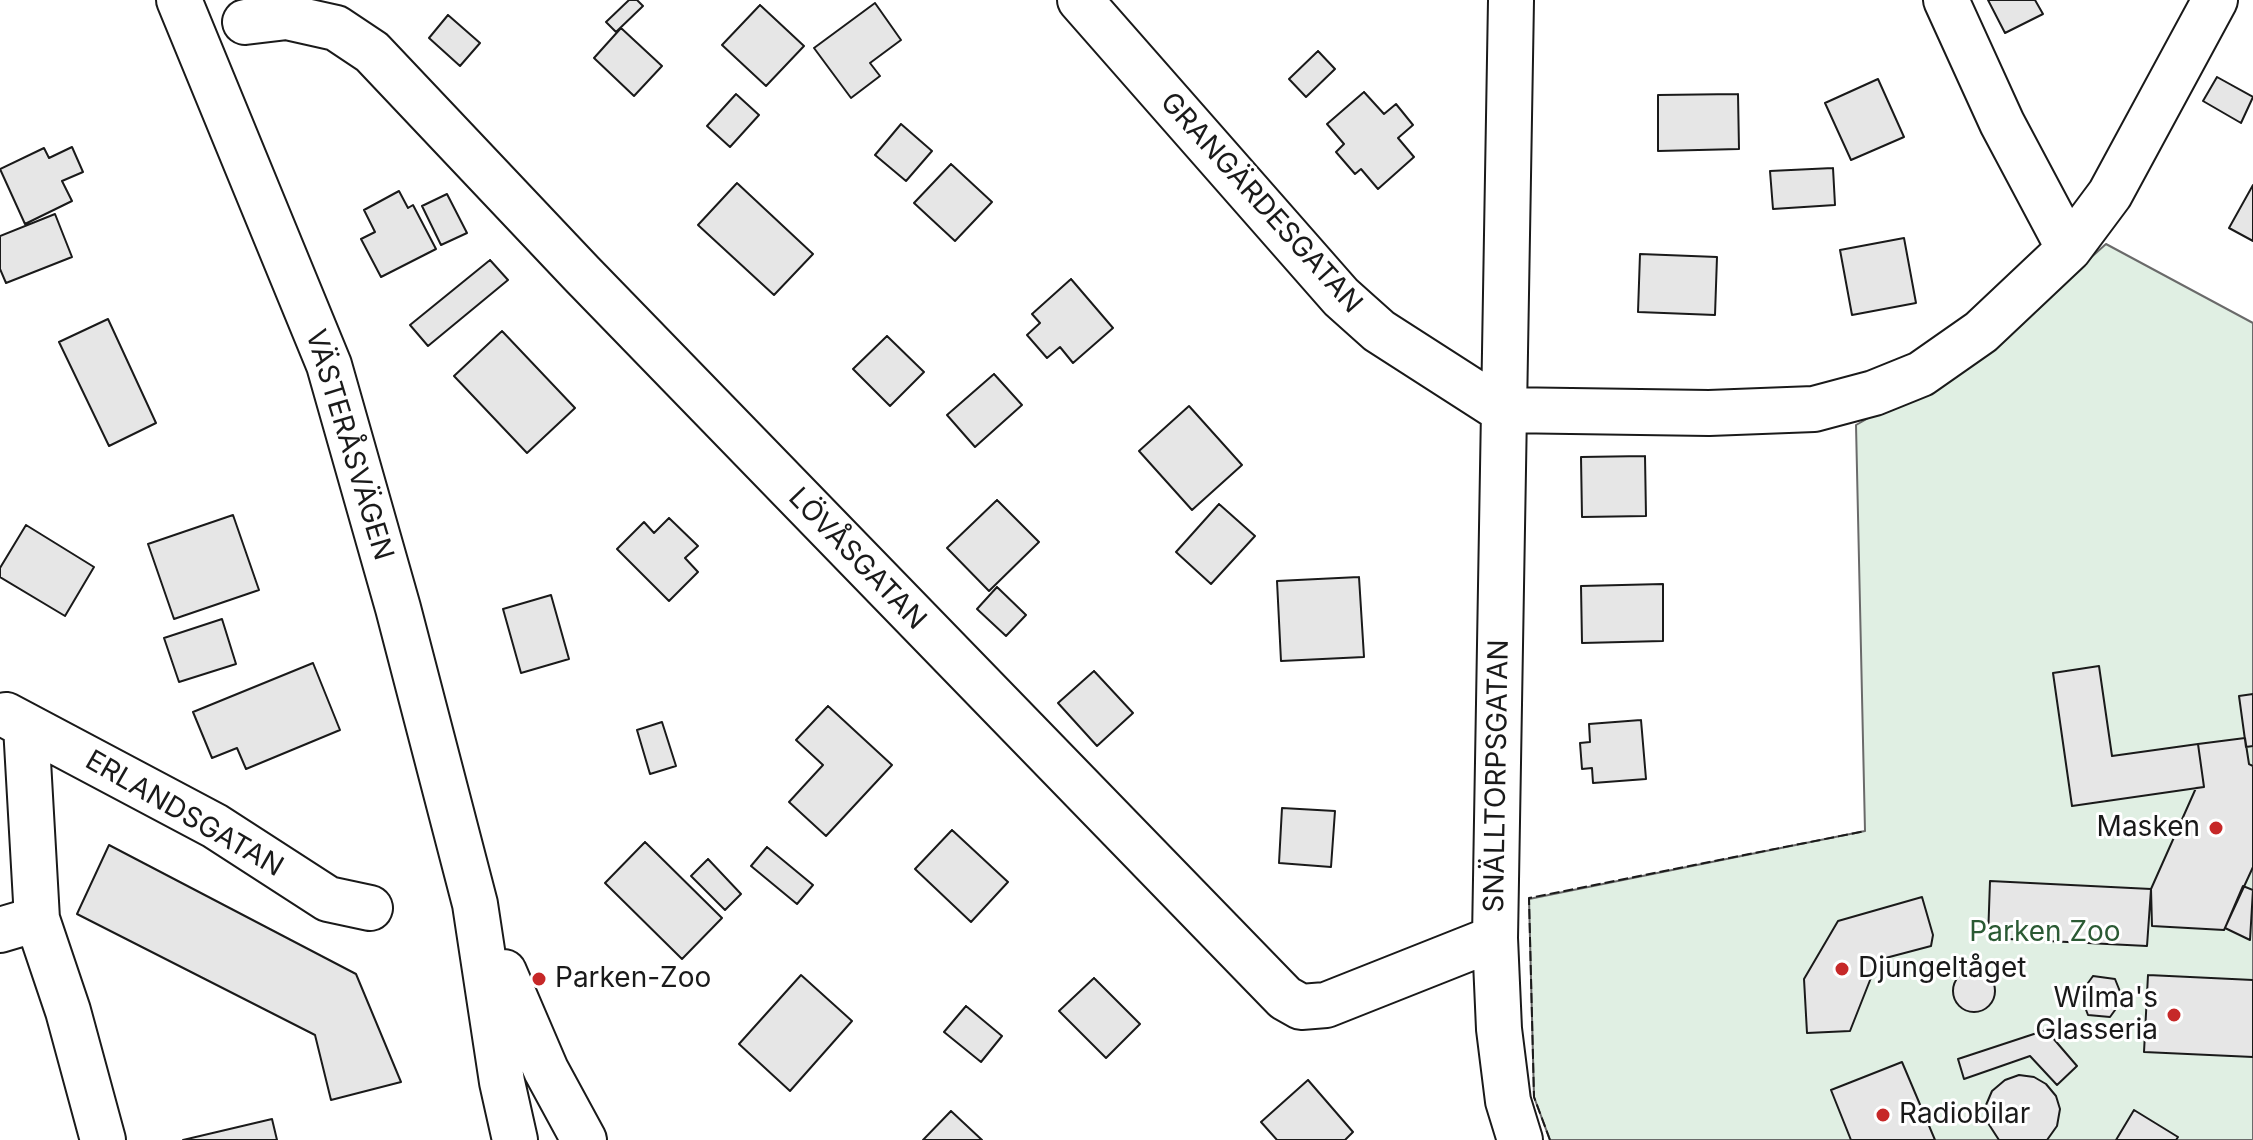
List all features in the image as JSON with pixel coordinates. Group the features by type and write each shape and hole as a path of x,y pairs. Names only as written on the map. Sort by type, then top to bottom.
{"street":[{"name":"VÄSTERÅSVÄGEN","path":"179,0 329,365 398,608 475,904 502,1082 515,1140"},
{"name":"GRANGÄRDESGATAN","path":"1080,0 1341,297 1379,331 1502,410"},
{"name":"SNÄLLTORPSGATAN","path":"1511,0 1495,938 1500,1043 1508,1101 1520,1140"},
{"path":"1946,0 2002,123 2069,249"},
{"path":"1502,410 1709,413 1814,409 1874,393 1921,374 1981,332 2069,249 2110,194 2215,0"},
{"name":"LÖVÅSGATAN","path":"245,22 287,17 336,28 372,52 592,284 1285,998 1301,1007 1326,1005 1495,938"},
{"path":"13,719 19,924 68,1011 103,1140"},
{"name":"ERLANDSGATAN","path":"13,719 215,826 328,899 370,908"},
{"name":"VÄSTERÅSVÄGEN","path":"475,904 546,1070 584,1140"}],"green space":[{"name":"Parken Zoo","path":"2106,244 2253,323 2253,1140 1550,1140 1534,1097 1529,899 1865,831 1856,425 1983,354"}],"building":[{"path":"629,0 637,0 643,6 616,32 606,22"},
{"path":"1988,0 2035,0 2043,14 2005,33"},
{"path":"875,3 901,40 870,63 880,76 851,98 814,48"},
{"path":"760,5 804,46 766,86 722,45"},
{"path":"448,15 480,43 460,66 429,38"},
{"path":"621,28 662,66 634,96 594,58"},
{"path":"1318,51 1335,69 1306,97 1289,79"},
{"path":"2217,77 2253,97 2241,123 2203,101"},
{"path":"1878,79 1904,137 1851,160 1825,103"},
{"path":"1364,92 1384,114 1396,104 1413,125 1398,138 1414,157 1378,189 1361,169 1355,174 1336,152 1344,144 1327,124"},
{"path":"736,94 759,115 730,147 707,126"},
{"path":"1738,94 1739,149 1658,151 1658,95"},
{"path":"901,124 932,151 906,181 875,155"},
{"path":"72,147 83,172 62,181 72,201 25,224 0,169 44,148 49,158"},
{"path":"951,164 992,202 955,241 914,203"},
{"path":"1833,168 1835,205 1773,209 1770,171"},
{"path":"737,183 813,254 774,295 698,225"},
{"path":"2253,185 2253,241 2229,228"},
{"path":"399,191 408,208 413,205 436,249 381,277 361,239 375,232 364,210"},
{"path":"447,194 467,233 441,245 422,206"},
{"path":"55,214 72,257 6,283 0,269 0,236"},
{"path":"1904,238 1916,303 1852,315 1840,250"},
{"path":"1640,254 1717,257 1715,315 1638,312"},
{"path":"490,260 508,280 428,346 410,325"},
{"path":"1071,279 1113,328 1073,363 1060,347 1047,358 1027,335 1040,323 1032,314"},
{"path":"108,319 156,423 109,446 59,342"},
{"path":"502,331 575,408 527,453 454,376"},
{"path":"887,336 924,372 890,406 853,369"},
{"path":"994,374 1022,405 975,447 947,415"},
{"path":"1189,406 1242,465 1192,510 1139,451"},
{"path":"1645,456 1646,516 1582,517 1581,457"},
{"path":"997,500 1039,542 989,591 947,548"},
{"path":"1219,504 1255,536 1211,584 1176,552"},
{"path":"233,515 259,590 174,619 148,544"},
{"path":"669,518 698,546 685,558 698,572 669,601 617,549 644,522 654,533"},
{"path":"26,525 94,567 65,616 0,577 0,568"},
{"path":"1359,577 1364,657 1281,661 1277,581"},
{"path":"1663,584 1663,641 1582,643 1581,586"},
{"path":"997,587 1026,615 1006,636 977,609"},
{"path":"551,595 569,659 521,673 503,609"},
{"path":"222,619 236,664 179,682 164,638"},
{"path":"313,663 340,730 246,769 237,748 212,758 193,712"},
{"path":"2099,666 2112,756 2198,744 2204,787 2072,806 2053,673"},
{"path":"1094,671 1133,713 1097,746 1058,703"},
{"path":"2253,694 2253,746 2246,747 2239,696"},
{"path":"828,706 892,765 826,836 789,802 823,765 796,740"},
{"path":"1641,720 1646,779 1593,783 1592,768 1582,769 1580,743 1590,742 1589,724"},
{"path":"662,722 676,766 650,774 637,730"},
{"name":"Masken","path":"2245,738 2249,764 2253,766 2253,867 2224,930 2152,926 2151,889 2196,788 2204,787 2198,744"},
{"path":"1282,808 1335,811 1331,867 1279,863"},
{"path":"952,830 1008,882 971,922 915,869"},
{"path":"645,842 722,918 682,959 605,883"},
{"path":"109,845 356,974 401,1082 331,1100 315,1035 77,914"},
{"path":"767,847 813,885 797,904 751,866"},
{"path":"708,859 741,894 725,910 691,876"},
{"path":"1990,881 2151,889 2147,946 1988,938"},
{"path":"2243,886 2253,890 2250,940 2225,928"},
{"name":"Djungeltåget","path":"1922,897 1933,935 1931,946 1878,960 1850,1031 1807,1033 1804,979 1838,921"},
{"path":"1974,970 1989,976 1995,991 1989,1006 1974,1012 1959,1006 1953,991 1959,976"},
{"path":"801,975 852,1021 790,1091 739,1044"},
{"path":"2148,975 2253,980 2253,1057 2144,1052"},
{"path":"2093,976 2115,979 2123,999 2110,1017 2088,1015 2080,994"},
{"path":"1094,978 1140,1024 1106,1058 1059,1011"},
{"path":"966,1006 1002,1036 981,1062 944,1032"},
{"path":"2046,1030 2077,1066 2057,1085 2030,1056 1964,1079 1958,1059"},
{"name":"Radiobilar","path":"1902,1062 1935,1140 1851,1140 1831,1090"},
{"path":"2019,1075 2034,1077 2046,1084 2056,1096 2060,1109 2057,1126 2047,1140 1999,1140 1986,1120 1986,1105 1992,1091 2005,1080"},
{"path":"1308,1080 1353,1132 1345,1140 1277,1140 1261,1122"},
{"path":"2134,1110 2178,1137 2176,1140 2116,1140"},
{"path":"951,1111 982,1140 923,1140"},
{"path":"272,1119 277,1140 183,1140"}],"fence":[{"path":"1550,1140 1534,1097 1529,898 1865,831"}],"place":[{"name":"Masken","path":"2216,828"},
{"name":"Djungeltåget","path":"1842,969"},
{"name":"Parken-Zoo","path":"539,979"},
{"name":"Wilma's Glasseria","path":"2174,1015"},
{"name":"Radiobilar","path":"1883,1115"}]}
